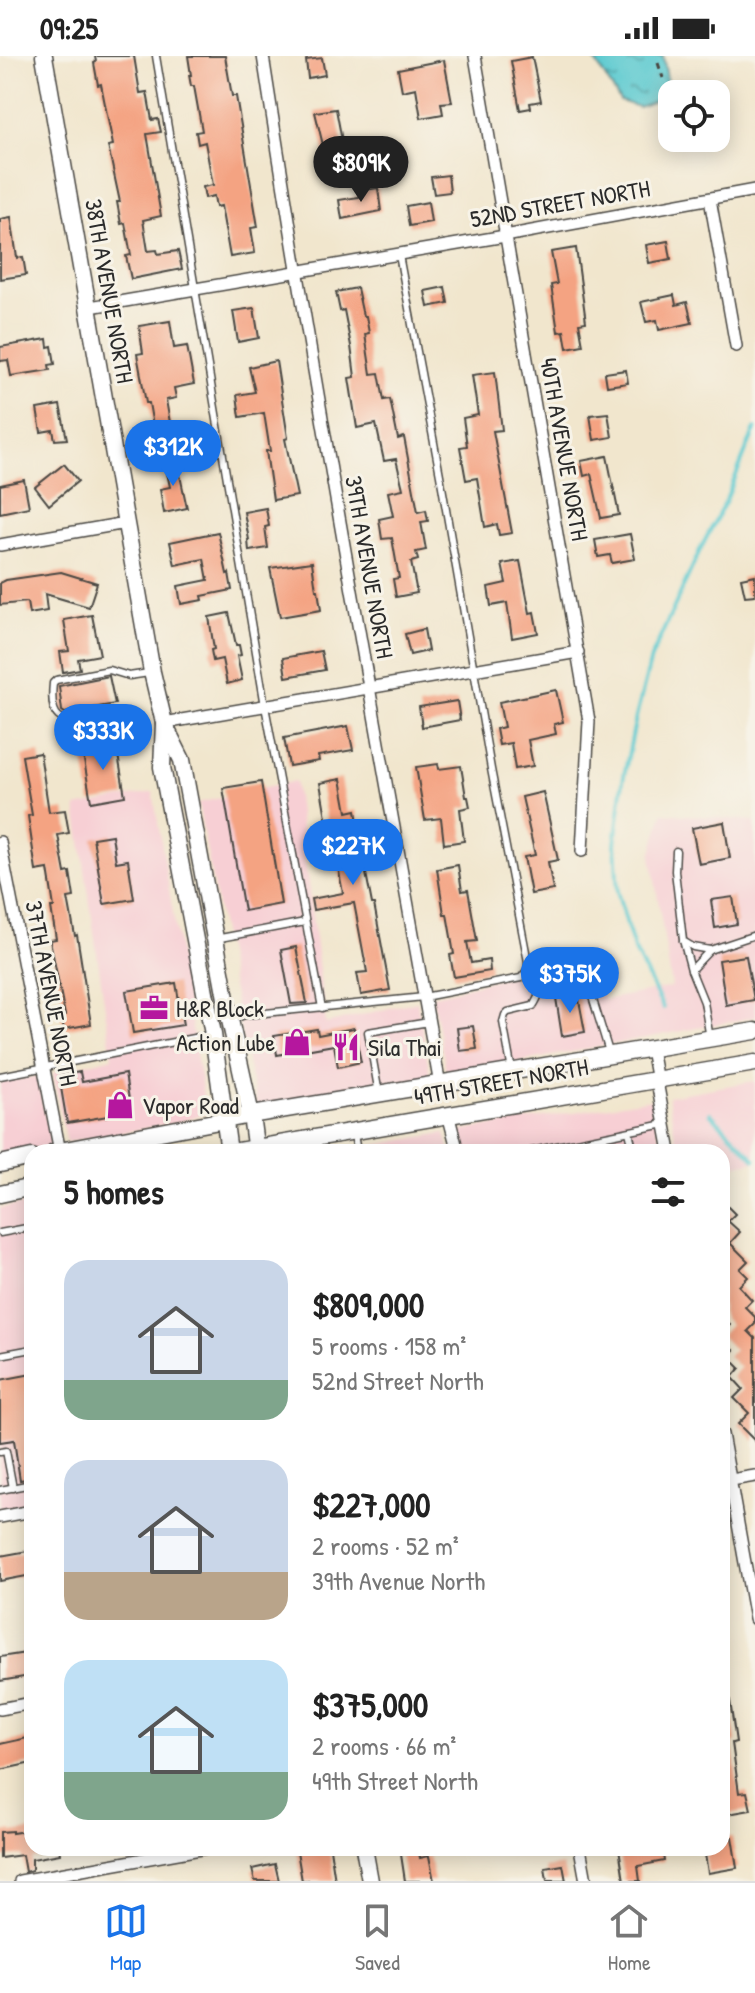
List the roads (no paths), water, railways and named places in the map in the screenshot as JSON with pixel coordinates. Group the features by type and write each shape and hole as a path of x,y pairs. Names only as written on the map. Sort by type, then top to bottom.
{"main road":[{"name":"38TH AVENUE NORTH","path":"44,56 152,672 164,723 182,760 254,1144"},
{"name":"38TH AVENUE NORTH","path":"164,723 162,767 213,1034 229,1144"},
{"name":"49TH STREET NORTH","path":"225,1121 755,1031"},
{"name":"49TH STREET NORTH","path":"286,1144 755,1063"},
{"path":"101,1144 225,1121"},
{"path":"0,1164 24,1159"},
{"path":"0,1194 24,1189"},
{"path":"365,1856 370,1881"}],"street":[{"name":"39TH AVENUE NORTH","path":"263,56 296,272 440,1085"},
{"name":"40TH AVENUE NORTH","path":"475,56 589,721 582,851"},
{"name":"52ND STREET NORTH","path":"90,307 755,190"},
{"path":"710,199 736,346"},
{"path":"0,545 126,523"},
{"path":"164,723 578,652"},
{"name":"37TH AVENUE NORTH","path":"0,842 57,1144"},
{"path":"651,1049 669,1144"},
{"path":"448,1114 456,1144"},
{"path":"730,1475 755,1619"},
{"path":"731,1480 755,1476"},
{"path":"0,1517 24,1512"},
{"path":"0,1709 24,1704"},
{"path":"20,1881 161,1856"},
{"path":"581,1856 586,1881"}],"lane":[{"path":"156,56 265,706 322,1008"},
{"path":"230,1020 245,1015 424,997 521,978 528,969 399,254"},
{"path":"105,714 65,721 57,718 53,709 53,683 109,670 129,676 152,672"},
{"path":"676,851 675,871 683,940 704,1002 710,1039"},
{"path":"215,939 305,922"},
{"path":"691,970 710,950 754,935 755,945"},
{"path":"683,940 693,947 710,950"},
{"path":"512,1073 503,1022 505,1015 533,1006 545,977 559,968 582,971 610,1056"},
{"path":"379,1095 368,1032 429,1022"},
{"path":"0,1076 213,1034"},
{"path":"568,1144 665,1124"},
{"path":"354,1131 356,1144"},
{"path":"629,1132 632,1144"},
{"path":"0,1233 24,1228"},
{"path":"0,1355 24,1350"},
{"path":"0,1452 6,1451 13,1488"},
{"path":"0,1490 24,1486"}],"water":[{"path":"592,56 663,56 667,80 658,80 658,100 639,107 620,101"}],"waterway":[{"path":"663,1008 634,949 618,895 615,844 623,781 651,658 726,500 755,429"},
{"path":"710,1113 755,1159"}],"place":[{"name":"H&R Block","path":"154,1008"},
{"name":"Action Lube","path":"297,1042"},
{"name":"Sila Thai","path":"346,1047"},
{"name":"Vapor Road","path":"120,1105"}]}
